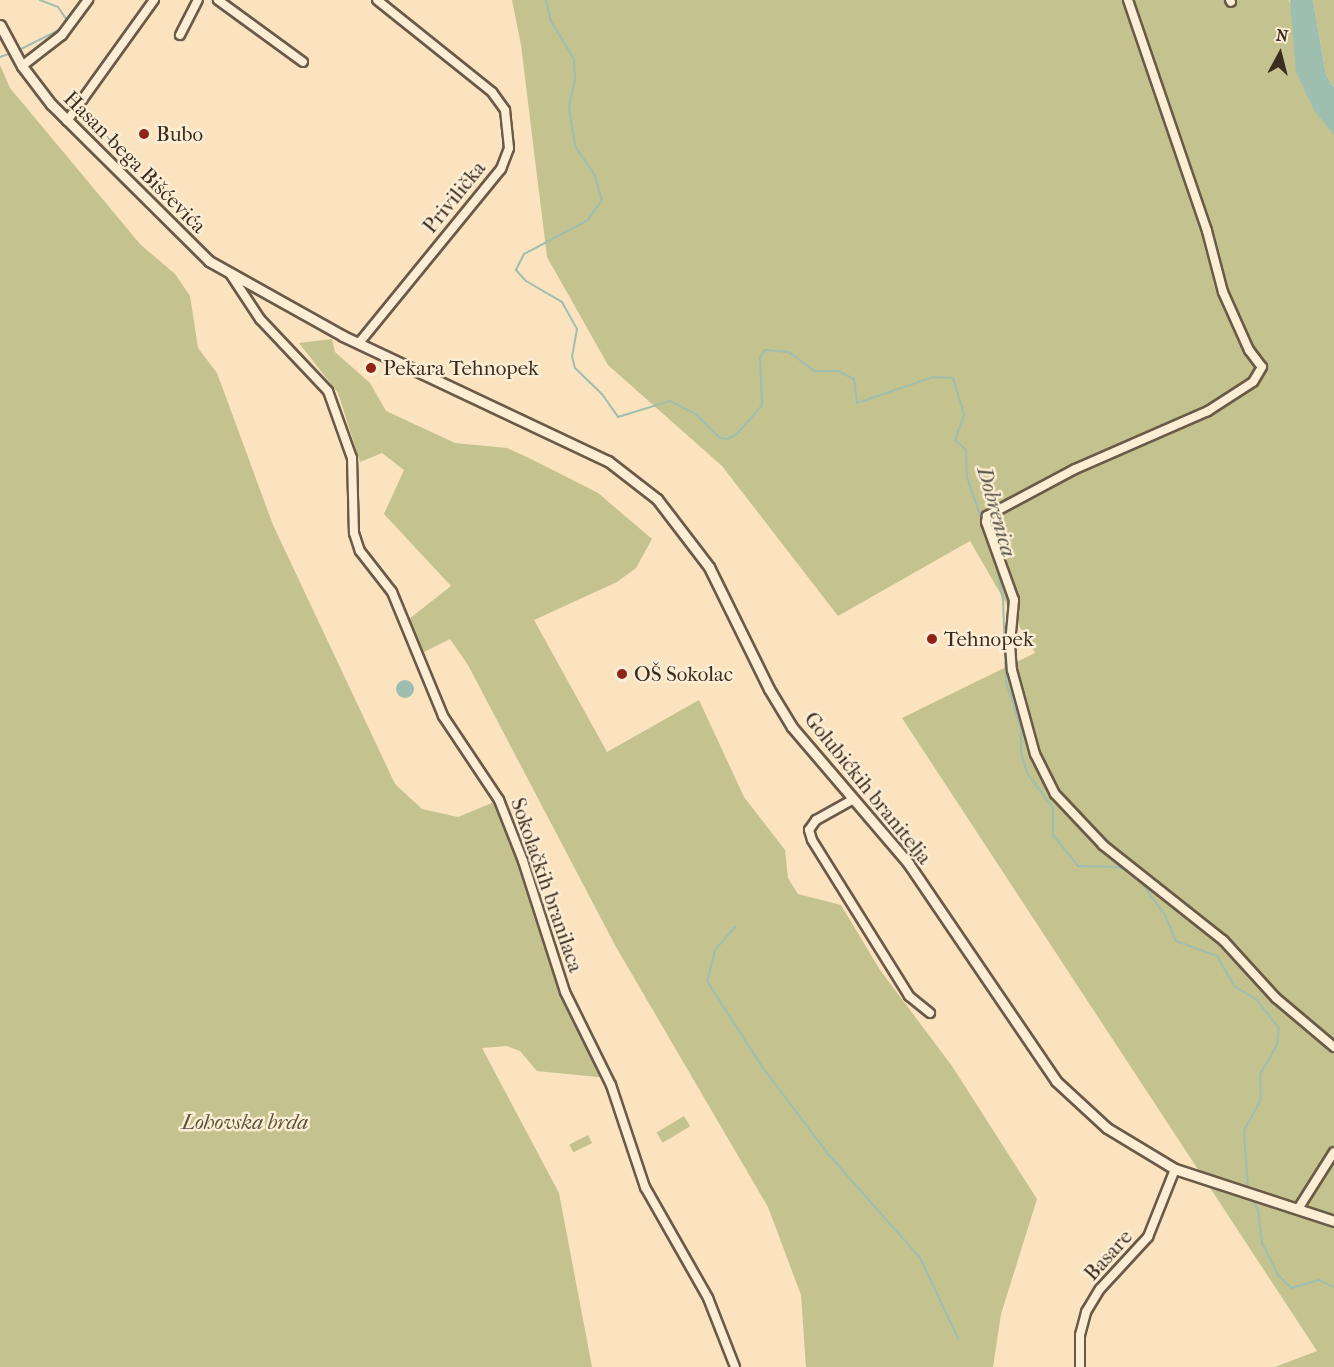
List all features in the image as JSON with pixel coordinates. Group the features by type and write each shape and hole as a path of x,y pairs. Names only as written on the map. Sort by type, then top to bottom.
{"street":[{"path":"22,66 55,43 88,0"},
{"path":"67,121 154,0"},
{"path":"180,35 198,0"},
{"path":"218,0 303,62"},
{"name":"Privilička","path":"359,343 501,169 509,137 505,110 492,92 377,0"},
{"path":"1128,0 1204,221 1223,292 1248,350 1262,367 1253,382 1208,411 1075,469 987,516 986,522 1014,600 1010,644 1012,670 1033,747 1055,794 1103,845 1222,940 1276,998 1334,1047"},
{"name":"Hasan-bega Bišćevića","path":"0,25 22,66 67,121 197,250 231,275"},
{"name":"Golubićkih branitelja","path":"231,275 359,343 608,461 657,499 708,567 769,689 792,727 908,863 1056,1081 1107,1128 1175,1169 1334,1221"},
{"name":"Sokolačkih branilaca","path":"231,275 268,328 327,391 352,458 354,533 360,551 392,592 443,716 499,800 565,992 612,1085 645,1186 708,1298 735,1367"},
{"path":"852,800 816,820 809,830 812,840 909,996 930,1013"},
{"path":"1298,1209 1334,1152"},
{"name":"Basare","path":"1080,1367 1080,1335 1086,1312 1100,1289 1148,1237 1175,1169"}],"green space":[{"path":"512,0 1289,0 1334,131 1334,1367 1275,1367 1317,1351 902,718 1035,653 970,541 838,616 722,466 608,365 547,257 521,45"},
{"path":"1313,0 1334,0 1334,87 1326,75"},
{"name":"Lohovska brda","path":"0,65 10,88 140,244 175,274 190,296 198,348 217,373 273,525 395,784 422,809 458,817 499,800 559,971 608,1078 537,1071 520,1051 507,1046 482,1048 559,1193 592,1367 0,1367"},
{"path":"332,339 335,352 370,383 386,411 455,443 507,448 529,458 598,493 652,539 636,568 617,582 534,620 607,752 699,700 744,797 785,850 788,878 798,894 841,905 880,970 952,1066 1037,1199 1001,1314 993,1367 806,1367 801,1295 768,1207 616,947 468,665 450,639 424,652 409,619 451,586 384,514 404,470 382,453 360,462 338,393 299,343"},
{"path":"684,1116 690,1126 663,1143 657,1132"},
{"path":"588,1135 592,1143 573,1153 569,1145"}],"shaded area":[{"path":"1290,0 1313,0 1326,75 1334,87 1334,135 1314,110 1296,72"},
{"path":"405,680 411,683 414,689 411,695 405,698 399,695 396,689 399,683"}],"waterway":[{"path":"40,0 58,7 68,22"},
{"name":"Dobrenica","path":"546,0 551,21 574,59 575,80 569,107 575,146 595,176 602,200 588,220 524,254 516,270 526,281 562,302 577,329 572,356 575,368 602,394 618,417 670,401 697,415 720,438 727,439 737,434 762,405 760,358 765,350 789,352 814,371 838,371 854,379 857,403 933,377 953,378 964,415 955,440 966,450 967,477 987,535"},
{"path":"17,51 63,28"},
{"path":"0,57 11,53"},
{"name":"Dobrenica","path":"994,553 1003,600 1006,682 1021,729 1021,753 1027,773 1053,808 1053,835 1078,866 1118,867 1130,871"},
{"name":"Dobrenica","path":"1135,874 1165,915 1176,941 1217,956 1234,986 1256,999 1279,1028 1277,1045 1260,1074 1261,1099 1244,1131 1248,1190"},
{"path":"735,927 715,950 707,981 763,1068 829,1155 920,1258 958,1338"},
{"name":"Dobrenica","path":"1250,1196 1258,1210 1262,1243 1278,1275 1291,1288 1319,1280 1334,1287"}],"place":[{"name":"Bubo","path":"144,134"},
{"name":"Pekara Tehnopek","path":"371,368"},
{"name":"Tehnopek","path":"932,639"},
{"name":"OŠ Sokolac","path":"622,674"}]}
